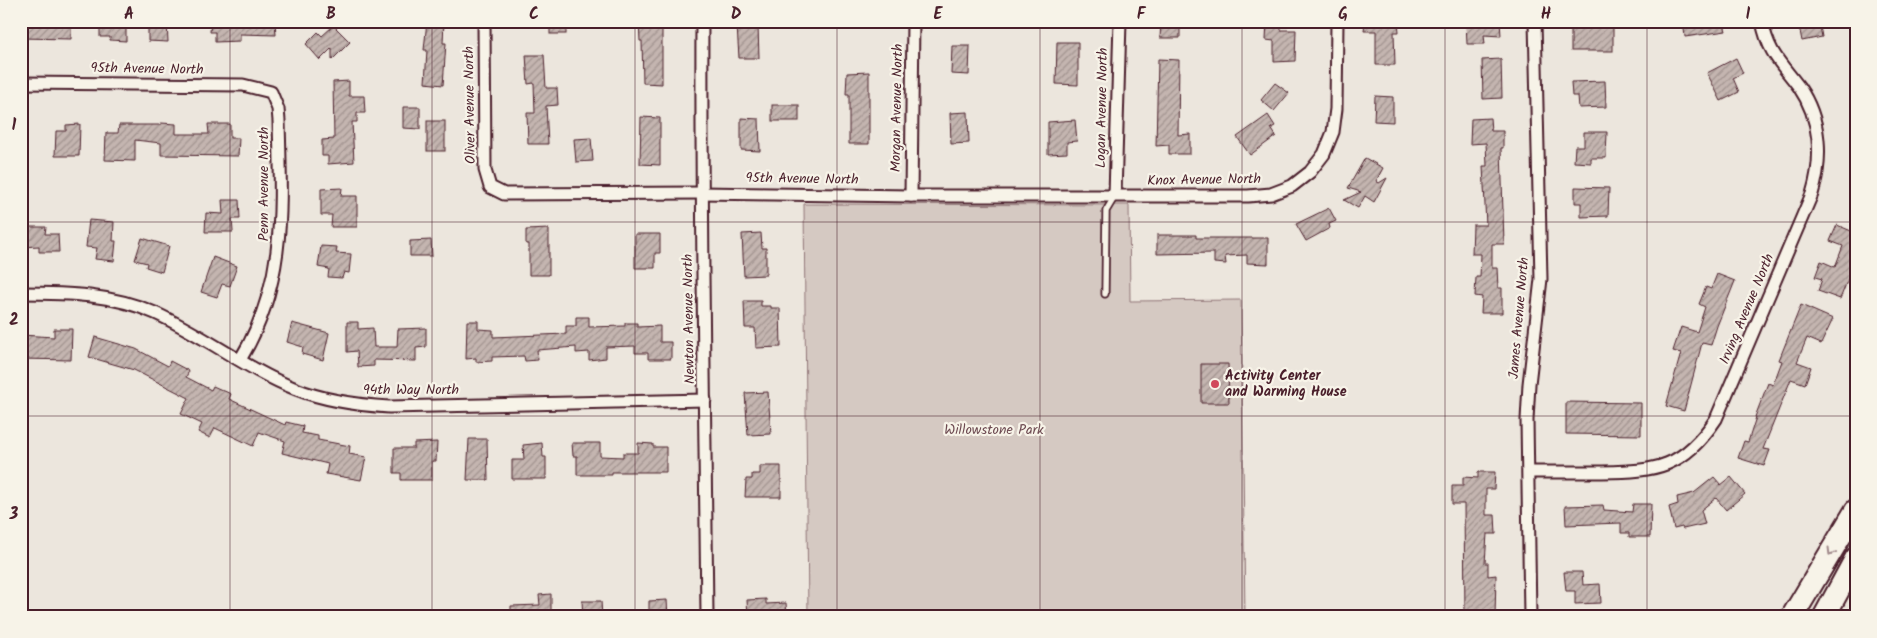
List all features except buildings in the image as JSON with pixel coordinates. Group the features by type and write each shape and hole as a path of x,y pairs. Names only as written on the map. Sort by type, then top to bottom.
{"highway":[{"path":"1792,617 1856,510"},
{"path":"1824,617 1856,558"}],"street":[{"name":"Oliver Avenue North","path":"484,21 485,170 490,187"},
{"name":"Newton Avenue North","path":"702,21 701,193 707,617"},
{"name":"Morgan Avenue North","path":"911,196 913,21"},
{"name":"Logan Avenue North","path":"1115,196 1120,21"},
{"name":"Knox Avenue North","path":"1115,196 1248,196 1271,194 1292,186 1310,172 1324,154 1334,132 1337,21"},
{"name":"James Avenue North","path":"1530,617 1529,384 1541,279 1535,21"},
{"name":"Irving Avenue North","path":"1529,472 1636,472 1656,468 1675,461 1691,450 1716,419 1812,194 1819,160 1817,126 1808,102 1771,50 1762,21"},
{"name":"95th Avenue North","path":"21,83 243,86 271,92"},
{"name":"Penn Avenue North","path":"240,360 250,344 264,311 273,278 279,244 281,209 279,121 278,109 271,92"},
{"name":"95th Avenue North","path":"490,187 504,194 701,193 1115,196"},
{"name":"94th Way North","path":"21,293 90,295 124,302 155,313 295,389 326,399 357,405 388,407 705,400"}],"lane":[{"path":"1105,294 1106,211 1115,196"}],"green space":[{"name":"Willowstone Park","path":"804,204 1129,205 1130,301 1241,300 1245,617 808,617"}],"place":[{"name":"Activity Center and Warming House","path":"1215,384"}]}
